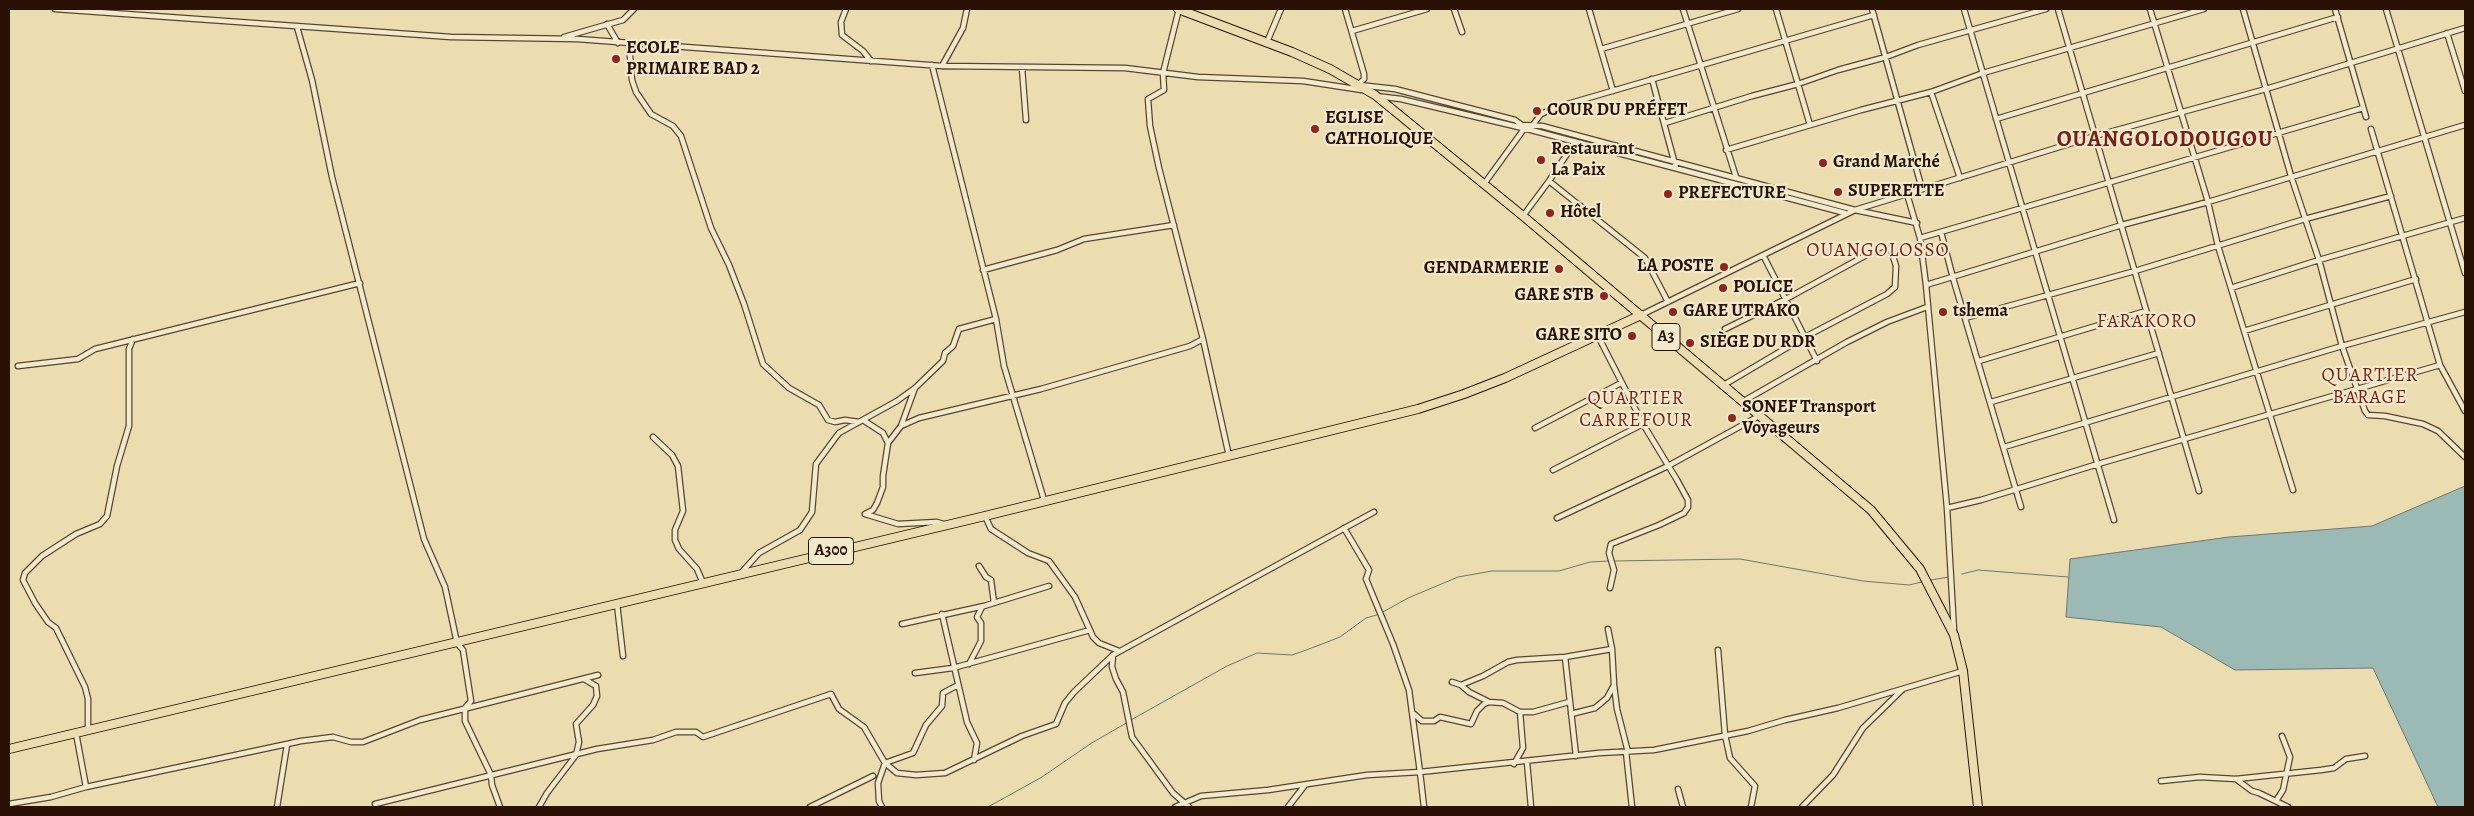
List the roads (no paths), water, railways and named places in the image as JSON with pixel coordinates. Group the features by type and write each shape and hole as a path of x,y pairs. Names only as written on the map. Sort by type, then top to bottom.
{"highway":[{"name":"A3","path":"1178,9 1268,42 1330,69 1372,93 1523,216 1871,510 1920,569 1954,635 1963,672 1978,807"},
{"name":"A300","path":"9,749 985,516 1443,402 1505,378 1641,315"}],"street":[{"path":"55,9 451,37 561,38 942,66 1022,68 1116,67 1198,77 1303,81 1372,93 1524,128 1846,213"},
{"path":"561,38 627,18 634,9"},
{"path":"846,9 841,22 842,35 863,51 871,60"},
{"path":"942,66 963,28 967,9"},
{"path":"1178,9 1163,73 1164,90 1148,99 1156,151 1203,340 1228,456"},
{"path":"1268,42 1281,9"},
{"path":"1345,9 1364,74 1364,79 1358,85"},
{"path":"1352,31 1427,9"},
{"path":"1454,9 1462,32"},
{"path":"1589,9 1613,91"},
{"path":"1683,9 1726,150 1736,176"},
{"path":"1602,50 1738,9"},
{"path":"1776,9 1810,126"},
{"path":"1872,9 1899,100 1922,189"},
{"path":"1964,9 2114,520"},
{"path":"1665,124 1752,96 1886,57 1918,45 2046,9"},
{"path":"2058,9 2199,491"},
{"path":"2150,9 2208,202 2218,246 2293,490"},
{"path":"1726,150 1931,92 1983,73 2204,9"},
{"path":"2243,9 2291,176 2319,260 2356,391 2368,415 2385,416 2423,424 2438,431 2464,455"},
{"path":"2335,9 2352,61 2366,117"},
{"path":"2386,9 2465,272"},
{"path":"1531,130 1533,124 1546,111 1874,15"},
{"path":"1996,119 2338,17"},
{"path":"607,24 618,43"},
{"path":"297,27 312,80 332,176 424,539 445,587 457,643 463,650 471,701 465,708 465,721 491,775 492,785 500,807"},
{"path":"1641,315 1846,213 2095,136 2266,89 2352,61 2465,28"},
{"path":"2447,33 2465,91"},
{"path":"629,44 632,80 636,92 651,114 673,126 681,136 712,228 730,265 763,364 789,388 822,407 828,420 835,422 845,420 861,421 883,433 888,442"},
{"path":"932,65 996,319 1004,366 1044,500"},
{"path":"1022,68 1026,120"},
{"path":"1652,79 1676,168"},
{"path":"1358,85 1395,89 1515,120 1522,125 1533,124 1736,176 1856,210 1917,223"},
{"path":"1931,92 1960,178"},
{"path":"1920,238 2110,183 2193,156 2363,108"},
{"path":"1926,285 2122,225 2208,202 2465,125"},
{"path":"1484,184 1524,128"},
{"path":"2371,129 2427,322 2437,348 2440,365 2465,411"},
{"path":"1523,216 1549,182 1575,142"},
{"path":"1549,182 1645,258 1668,302"},
{"path":"1907,194 1917,223 1926,285 1946,508 1954,635"},
{"path":"1964,318 2218,246 2305,219 2391,196"},
{"path":"2231,288 2319,260 2465,218"},
{"path":"983,270 1057,250 1084,239 1174,225"},
{"path":"1942,232 1964,318 1991,402 2021,507"},
{"path":"1722,386 1804,337 1887,294 1895,287 1896,266 1891,250 1883,246 1786,299 1725,329"},
{"path":"1763,255 1817,361"},
{"path":"2244,331 2416,279"},
{"path":"18,366 78,359 95,349 360,283"},
{"path":"1742,402 1817,361 1847,342 1887,322 1927,307"},
{"path":"1978,362 2146,311"},
{"path":"2004,447 2342,346 2465,312"},
{"path":"740,574 759,553 800,530 812,512 816,464 840,434 915,388 942,361 945,353 953,346 959,329 996,319"},
{"path":"1598,336 1644,424 1688,500 1688,507 1684,513 1610,544 1609,553 1614,570 1610,588"},
{"path":"88,730 88,699 85,687 56,628 48,622 23,580 25,573 42,556 76,534 100,524 107,516 117,466 129,426 130,349 133,339"},
{"path":"901,426 919,418 1013,396 1190,346 1203,340"},
{"path":"1991,402 2159,353"},
{"path":"1946,508 2015,490 2098,464 2269,414 2356,391 2440,365"},
{"path":"1535,428 1621,382"},
{"path":"915,388 901,426 888,442 883,476 884,487 873,510 865,514 898,524 937,522 946,524"},
{"path":"1557,518 1668,466 1759,416"},
{"path":"1553,470 1644,424"},
{"path":"653,437 672,455 678,466 684,511 676,530 675,540 679,549 697,569 703,583"},
{"path":"375,804 576,755 653,740 676,732 696,732 703,737 831,694 839,709 864,727 885,763 897,773 916,775 944,773 1022,736 1056,724 1065,703 1074,692 1119,650 1374,512"},
{"path":"985,516 991,529 1028,553 1049,561 1073,593 1090,630 1099,643 1119,650"},
{"path":"1344,528 1370,570 1366,579 1409,690 1414,714 1424,807"},
{"path":"980,566 991,580 994,603"},
{"path":"902,624 984,606 1049,586"},
{"path":"616,604 623,656"},
{"path":"968,664 981,641 981,623 977,616 978,611 984,606"},
{"path":"942,614 967,722 977,743 974,760"},
{"path":"1608,629 1612,649 1617,709 1627,752 1632,807"},
{"path":"915,672 953,668 1090,630"},
{"path":"1461,685 1483,676 1508,662 1539,657 1564,657 1612,649"},
{"path":"1718,650 1725,735 1730,758 1755,786 1750,807"},
{"path":"1112,655 1112,667 1123,692 1132,737 1182,803 1188,807"},
{"path":"1564,657 1576,756"},
{"path":"1175,807 1201,796 1214,797 1367,775 1514,764 1576,756 1654,750 1838,708 1963,672"},
{"path":"9,804 51,797 86,787 287,744 333,737 351,742 363,742 420,720 598,675"},
{"path":"539,807 546,793 576,755 579,742 576,724 597,696 596,686 582,679"},
{"path":"1452,682 1461,685 1469,692 1489,702 1503,703 1520,712 1533,712 1569,702"},
{"path":"885,763 913,753 926,725 942,706 943,693 958,685"},
{"path":"1571,714 1595,708 1607,698 1614,685"},
{"path":"1802,807 1833,775 1862,728 1904,689"},
{"path":"1414,714 1422,721 1434,721 1440,717 1471,724 1477,711 1489,702"},
{"path":"1514,764 1523,748 1520,712"},
{"path":"76,733 86,787"},
{"path":"2276,801 2286,779 2285,773 2290,757 2282,736"},
{"path":"277,807 287,744"},
{"path":"2161,781 2200,777 2236,779 2321,770 2334,768 2346,759 2365,756"},
{"path":"1528,762 1531,807"},
{"path":"882,807 879,801 878,783 885,763"},
{"path":"810,807 873,776"},
{"path":"2236,779 2244,787 2288,807"},
{"path":"1288,807 1305,785"},
{"path":"1678,789 1683,807"}],"water":[{"path":"2465,486 2465,807 2438,807 2373,668 2235,670 2161,627 2066,617 2070,559 2229,537 2372,526"}],"waterway":[{"path":"1613,561 1740,559 1863,581 1909,585 1922,582"},
{"path":"1383,612 1408,598 1458,577 1492,571 1559,571 1590,562 1609,561"},
{"path":"1962,574 1978,570 2068,577"},
{"path":"1931,580 1949,577"},
{"path":"1131,720 1227,666 1257,653 1292,655 1340,637 1366,618 1380,614"},
{"path":"988,807 1042,777 1090,744 1128,722"}],"place":[{"name":"ECOLE PRIMAIRE BAD 2","path":"616,59"},
{"name":"COUR DU PRÉFET","path":"1537,111"},
{"name":"EGLISE CATHOLIQUE","path":"1315,129"},
{"name":"Restaurant La Paix","path":"1541,160"},
{"name":"Grand Marché","path":"1823,163"},
{"name":"SUPERETTE","path":"1838,192"},
{"name":"PREFECTURE","path":"1668,194"},
{"name":"Hôtel","path":"1550,213"},
{"name":"LA POSTE","path":"1724,267"},
{"name":"GENDARMERIE","path":"1559,269"},
{"name":"POLICE","path":"1723,288"},
{"name":"GARE STB","path":"1604,296"},
{"name":"GARE UTRAKO","path":"1673,312"},
{"name":"tshema","path":"1943,312"},
{"name":"GARE SITO","path":"1632,336"},
{"name":"SIÈGE DU RDR","path":"1690,343"},
{"name":"SONEF Transport Voyageurs","path":"1732,418"}],"district":[{"name":"OUANGOLODOUGOU","path":"2165,141"},
{"name":"OUANGOLOSSO","path":"1878,251"},
{"name":"FARAKORO","path":"2147,322"},
{"name":"QUARTIER BARAGE","path":"2370,387"},
{"name":"QUARTIER CARREFOUR","path":"1636,410"}]}
